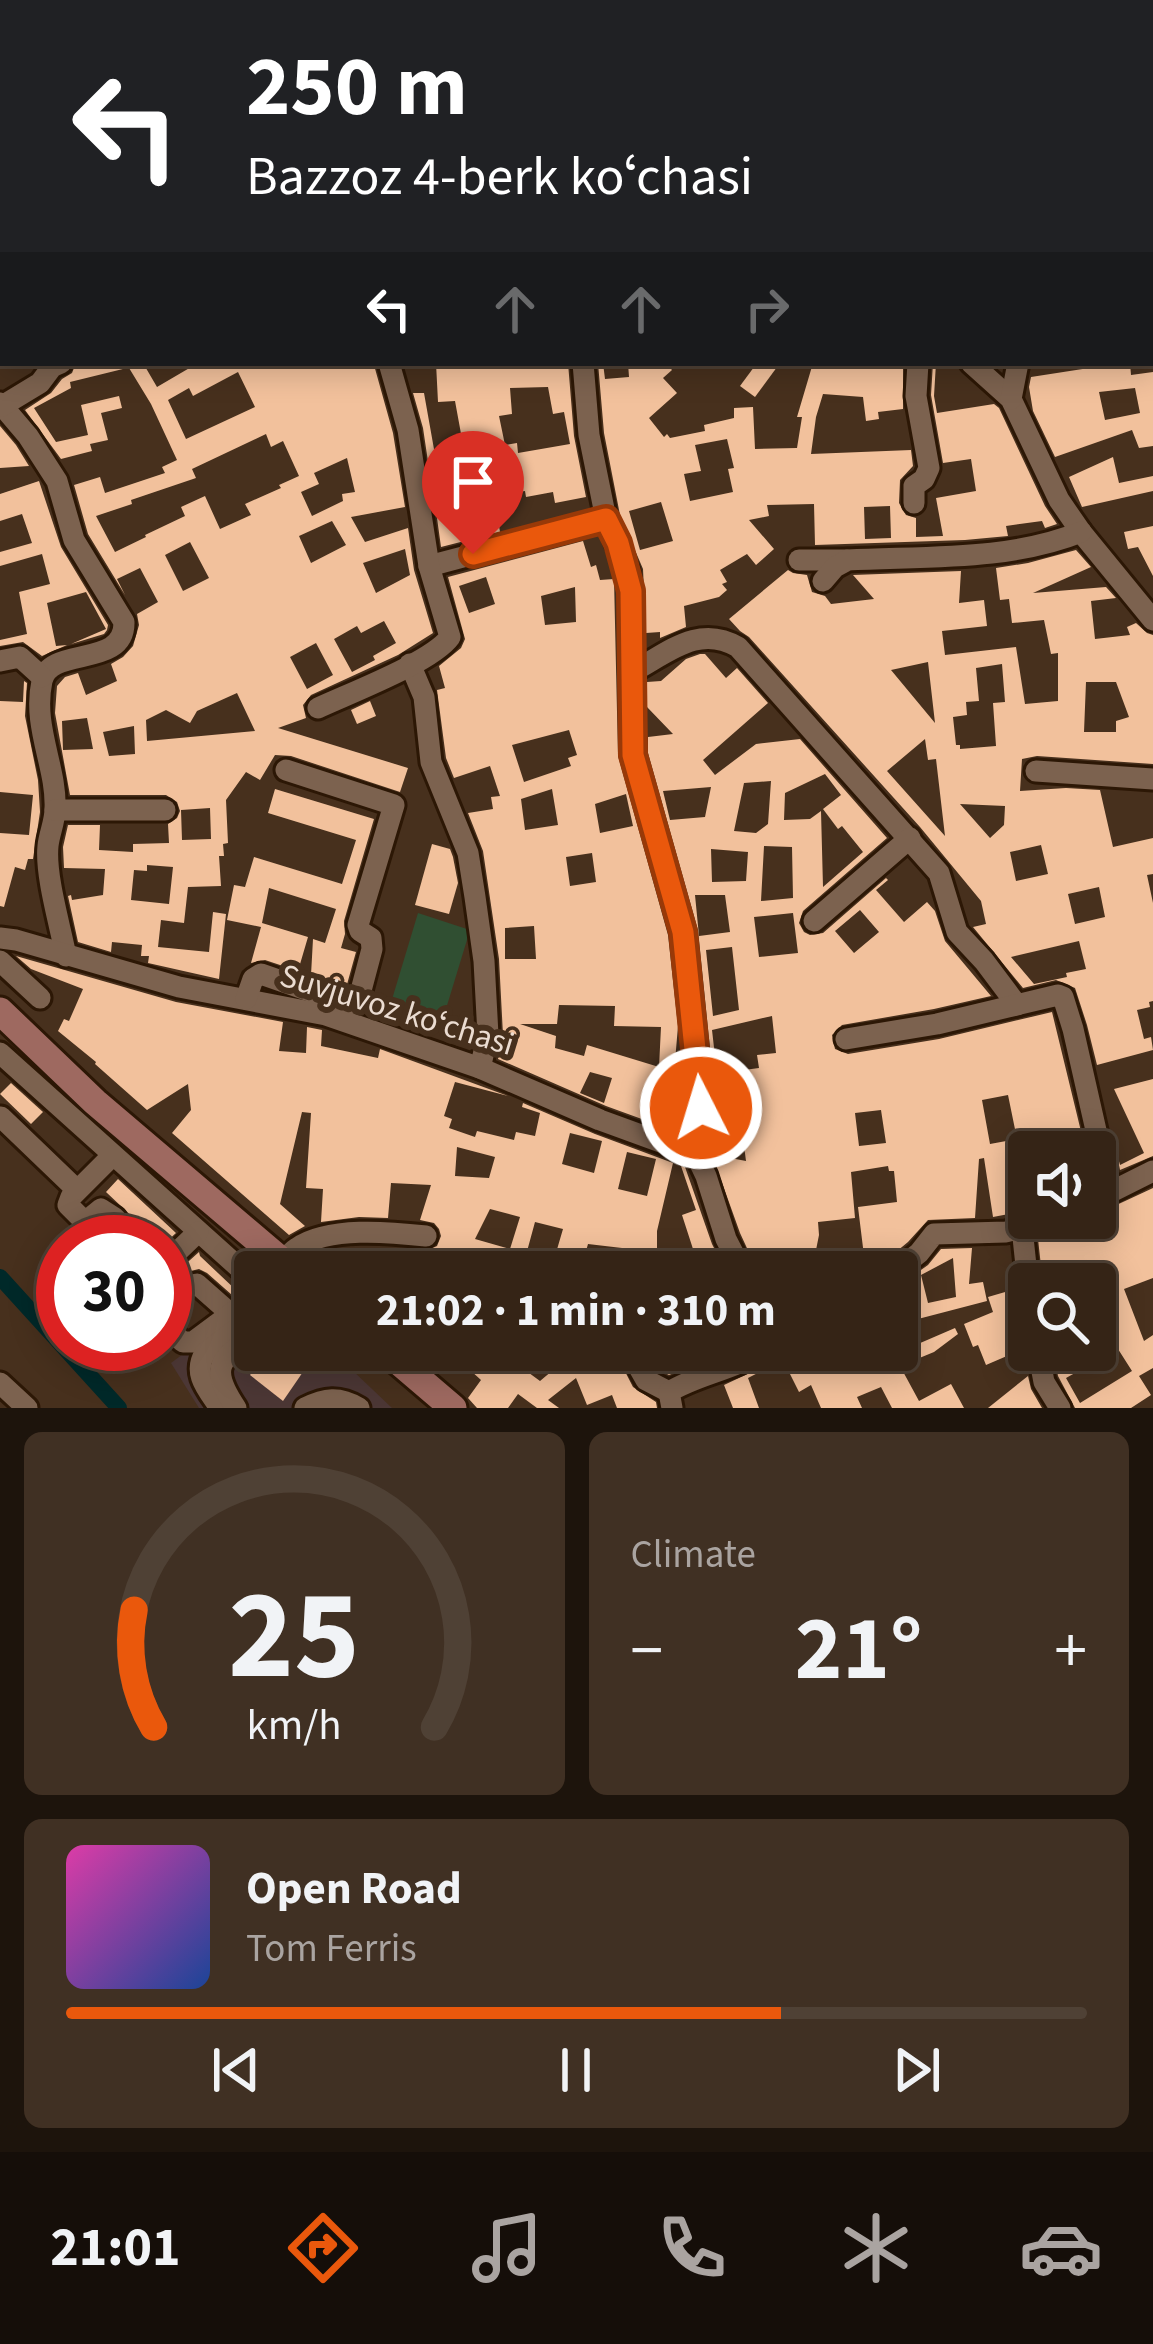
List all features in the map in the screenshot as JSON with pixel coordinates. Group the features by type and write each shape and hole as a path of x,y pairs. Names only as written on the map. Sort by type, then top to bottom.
{"main road":[{"path":"0,1011 264,1251"},
{"path":"410,1371 453,1408"}],"street":[{"path":"0,248 0,296"},
{"path":"54,366 40,383 1,404 57,481 74,540 124,622 118,643 51,667 42,677 41,727 56,810 48,856 66,956"},
{"path":"318,708 440,648 450,637 429,566 408,430 390,366"},
{"path":"583,366 589,435 606,519 628,571 633,755 683,932 701,1108 696,1155 732,1251"},
{"path":"914,503 914,486 929,468 916,396 918,366"},
{"path":"974,366 1011,399 1059,500 1153,620"},
{"path":"1011,399 1017,366"},
{"path":"429,566 606,519"},
{"path":"799,560 1001,552 1052,544 1081,532"},
{"path":"823,581 848,560"},
{"path":"634,671 704,637 724,639 738,647 939,873 957,932 1017,1005"},
{"path":"0,661 20,657 42,677"},
{"path":"410,664 424,697 431,762 467,853 475,897 488,1035 480,1068"},
{"path":"246,999 253,979 261,974 356,1003 372,949 370,938 358,925 394,805 286,770"},
{"path":"1036,771 1153,778"},
{"path":"56,810 165,811"},
{"path":"814,921 910,838"},
{"name":"Suvjuvoz koʻchasi","path":"0,938 179,987 326,1015 480,1068 696,1155"},
{"path":"0,962 40,998"},
{"path":"846,1039 892,1033 1058,994 1066,1001 1090,1131"},
{"path":"0,1053 234,1264"},
{"path":"1,1117 77,1190"},
{"path":"77,1215 68,1205 70,1197 112,1156"},
{"path":"1116,1189 1153,1171"},
{"path":"192,1237 198,1232"},
{"path":"918,1255 934,1234 1008,1232"},
{"path":"294,1251 353,1233 425,1236"},
{"path":"192,1285 197,1283 231,1314"},
{"path":"192,1340 234,1312"},
{"path":"220,1408 201,1378 200,1361 234,1331"},
{"path":"234,1350 220,1365 220,1381 236,1408"},
{"path":"641,1371 671,1400 724,1371"},
{"path":"1042,1371 1060,1408"},
{"path":"0,1383 27,1408"},
{"path":"305,1408 332,1398 358,1408"}],"shaded area":[{"path":"234,1316 234,1371 353,1371 392,1408 199,1408 176,1371 192,1371 192,1347"}],"green space":[{"path":"418,913 470,930 442,1022 390,1006"}],"building":[{"path":"75,366 127,368 70,382 71,388 34,408 56,442 88,435 81,405 119,396 122,408 101,413 108,440 90,444 92,451 61,459 25,410"},
{"path":"128,366 145,366 157,387 193,366 374,366 393,433 405,507 351,517 365,542 408,528 414,570 433,633 398,655 311,695 303,705 306,718 278,728 408,768 400,792 275,755 260,780 246,772 226,800 228,843 223,844 224,856 219,856 221,886 188,887 184,923 161,920 158,947 209,952 213,912 226,914 219,979 148,963 149,956 141,956 142,945 112,942 111,952 78,942 68,896 72,900 103,895 105,869 64,868 68,825 100,825 99,850 133,852 133,844 169,843 168,824 180,811 177,802 166,795 70,795 55,713 57,686 65,677 78,673 86,695 117,681 111,664 133,646 137,614 158,602 140,568 117,579 125,595 88,534 74,485 100,477 105,493 165,473 162,467 177,460","holes":["238,372 255,407 186,439 168,400 189,388 193,396","266,434 271,447 283,441 299,476 245,504 251,515 220,529 205,496 181,507 185,516 115,552 96,516 196,478 192,469","347,458 355,492 342,494 343,501 312,516 301,492 319,484 314,473","332,521 346,545 311,563 299,536","190,542 209,578 183,591 165,555","405,549 410,575 376,593 363,563","384,621 396,643 352,672 334,639 357,626 361,633","316,643 333,675 307,689 290,657","237,693 255,731 147,741 146,720 166,710 190,723 197,711","87,718 93,749 63,750 62,721","134,726 135,754 109,756 103,732","210,808 211,839 182,840 181,810","147,865 173,867 169,904 131,900 134,870 147,871"]},
{"path":"436,366 568,366 574,436 586,497 555,503 553,492 494,496 500,532 441,547 437,518 447,515 450,531 477,526 470,488 446,493 445,499 434,502 413,393 424,393 437,466 466,461 455,401 438,402","holes":["548,387 553,414 564,412 570,444 518,453 517,443 505,445 499,416 512,414 510,388"]},
{"path":"598,366 603,366 605,379 629,377 628,366 669,366 672,370 663,378 677,393 649,418 664,437 705,431 704,425 734,418 734,408 753,407 755,449 797,448 802,417 797,417 812,366 903,366 903,409 878,412 879,419 866,421 863,397 823,394 811,454 911,450 913,466 900,480 899,503 906,515 916,518 916,537 943,536 936,498 976,491 971,459 943,463 931,395 936,366 937,413 994,404 999,408 1057,524 1006,526 1008,536 965,540 815,545 814,504 767,505 769,516 749,520 774,549 756,565 747,554 720,570 727,590 719,597 684,606 686,627 660,638 660,632 646,633 643,569 620,515 604,433","holes":["727,439 734,468 728,469 733,492 690,501 684,474 701,471 695,445","661,502 673,541 640,550 629,511","890,506 891,538 865,539 864,507"]},
{"path":"755,366 778,366 755,397 740,386"},
{"path":"1102,366 1130,366 1131,375 1153,372 1153,446 1139,448 1132,430 1055,457 1033,411 1031,377","holes":["1135,388 1140,413 1105,420 1099,392"]},
{"path":"0,426 16,445 29,466 0,468"},
{"path":"1113,457 1119,483 1153,476 1153,491 1082,507 1069,477"},
{"path":"39,481 61,547 108,625 104,634 71,644 106,629 86,592 47,603 56,646 67,645 42,656 23,642 0,646 0,640 27,634 19,592 50,584 42,554 0,566 0,552 32,543 22,514 0,521 0,494"},
{"path":"1153,526 1153,576 1138,547 1128,549 1124,532"},
{"path":"583,541 600,580 614,579 618,756 668,935 678,1026 673,1085 684,1086 683,1134 606,1106 498,1059 503,1035 499,959 483,851 468,813 493,809 491,797 500,796 490,766 454,778 446,758 437,690 445,688 439,666 465,639 448,577","holes":["486,577 495,604 469,613 459,586","575,587 576,622 545,625 541,596","569,730 577,755 568,758 571,766 524,782 512,745","552,789 558,825 525,830 521,799","626,794 633,826 600,833 595,804","592,853 596,882 570,886 566,857","534,926 536,959 505,959 505,928","559,1005 615,1006 614,1026 661,1027 659,1067 587,1045 584,1056 555,1048 556,1036 520,1024 557,1024","590,1072 612,1078 604,1103 580,1093"]},
{"path":"1076,550 1091,567 1033,593 1106,587 1116,598 1091,601 1095,639 1130,635 1127,627 1136,623 1153,635 1153,764 1022,759 1020,791 1100,790 1113,847 1153,838 1153,874 1147,875 1153,903 1153,1001 1150,1007 1137,1010 1144,1039 1151,1037 1153,1050 1097,1065 1075,988 1056,980 1023,988 973,927 986,924 981,901 920,827 729,619 788,570 807,575 812,592 831,604 874,599 853,575 961,571 959,603 984,600 987,626 942,631 945,655 1016,647 1025,704 1058,701 1058,653 1051,654 1044,620 1012,623 1009,599 1000,600 996,568","holes":["928,662 935,723 891,670","1002,664 1005,702 993,703 996,746 960,749 953,717 967,715 966,702 979,701 976,668","1086,682 1116,682 1129,717 1116,721 1116,732 1084,732","925,739 928,760 936,759 945,836 887,771","960,804 1005,806 1004,825 990,838","1041,845 1048,874 1016,881 1010,852","1099,887 1105,917 1075,924 1068,894","1079,941 1086,969 1034,984 1011,957"]},
{"path":"700,654 726,678 737,668 768,703 703,760 715,775 756,744 800,739 887,838 803,911 799,923 804,932 823,933 886,878 876,890 904,922 927,902 945,941 991,996 842,1025 832,1035 835,1049 848,1054 939,1039 1052,1012 1081,1131 1015,1131 1008,1095 982,1100 990,1144 1008,1141 1008,1214 993,1217 984,1158 979,1159 975,1218 928,1220 897,1251 863,1251 858,1207 897,1202 894,1171 888,1166 851,1172 855,1218 818,1222 816,1251 748,1251 711,1152 716,1107 698,930 648,753 648,737 673,734 647,707 647,682 661,681 686,659","holes":["825,774 841,795 823,809 863,852 823,887 821,811 810,819 784,820 785,793","771,781 768,824 756,833 734,831 744,783","711,787 705,817 670,820 663,791","764,846 792,847 793,898 761,901","711,849 748,852 746,881 712,882","695,895 725,895 730,932 699,936","860,910 879,932 854,953 835,931","793,913 798,953 759,957 754,917","732,947 739,1010 713,1016 706,950","772,1016 776,1053 757,1055 759,1068 729,1072 728,1064 716,1065 712,1030","881,1110 886,1143 859,1146 855,1113","721,1126 742,1131 746,1161 715,1155"]},
{"path":"24,681 40,812 33,859 28,859 25,870 15,867 4,907 0,906 0,833 29,835 33,795 0,792 0,701 23,702"},
{"path":"370,701 376,716 357,724 351,710"},
{"path":"275,789 374,819 344,921 341,948 356,952 346,988 311,975 313,939 325,943 336,909 269,888 262,923 308,937 298,971 265,960 251,963 261,927 227,920 234,885 245,887 254,857 342,884 356,840 268,813"},
{"path":"432,844 450,849 453,857 458,883 449,914 415,905"},
{"path":"16,956 176,1002 283,1022 279,1051 306,1053 307,1027 322,1030 321,1046 378,1058 380,1049 508,1096 455,1082 444,1116 452,1119 449,1128 475,1137 477,1131 514,1140 516,1132 535,1136 540,1113 522,1107 523,1103 673,1163 657,1249 693,1249 682,1215 696,1210 681,1166 685,1167 716,1251 622,1251 588,1244 586,1251 557,1251 563,1229 535,1222 527,1251 426,1251 437,1246 441,1236 434,1223 420,1220 431,1185 391,1183 388,1218 321,1222 323,1189 306,1188 311,1113 302,1112 280,1204 305,1226 289,1235 172,1133 191,1110 188,1084 147,1110 58,1031 64,1019 69,1021 83,989 31,969","holes":["570,1133 602,1141 594,1173 562,1164","457,1147 495,1157 489,1178 455,1176","627,1152 656,1159 647,1196 618,1189","490,1209 520,1217 510,1249 475,1239"]},
{"path":"1153,1079 1153,1156 1120,1170 1116,1150 1120,1165 1144,1153 1114,1089"},
{"path":"11,1083 43,1112 31,1124 0,1094"},
{"path":"118,1179 157,1215 130,1215 106,1192"},
{"path":"1153,1188 1153,1278 1124,1289 1144,1341 1153,1335 1153,1368 1139,1376 1151,1395 1131,1408 1075,1408 1057,1371 1079,1371 1066,1378 1080,1403 1132,1371 1116,1350 1116,1263 1041,1263 1038,1239 1116,1239 1116,1205"},
{"path":"347,1248 426,1251 345,1251"},
{"path":"972,1248 969,1284 983,1282 987,1301 918,1319 918,1272 941,1249","holes":["953,1258 956,1297 928,1303 921,1275"]},
{"path":"199,1252 234,1293 207,1273 192,1271 192,1258"},
{"path":"1008,1291 1008,1355 986,1365 964,1324 993,1312 988,1297"},
{"path":"955,1328 958,1334 918,1359 918,1344"},
{"path":"253,1371 304,1371 283,1401 250,1375"},
{"path":"471,1371 526,1371 540,1381 552,1371 625,1371 633,1387 656,1402 657,1408 617,1408 612,1395 587,1405 576,1378 548,1400 559,1408 537,1408 518,1394 508,1408 477,1408 468,1398 481,1380"},
{"path":"762,1371 748,1378 759,1408 733,1408 724,1385"},
{"path":"788,1371 903,1371 919,1401 951,1384 964,1408 892,1408 881,1387 857,1397 862,1408 821,1408 811,1385 799,1392"},
{"path":"1028,1376 1042,1408 988,1408"}],"waterway":[{"path":"0,1277 119,1408"}],"route":[{"path":"473,554 606,519 618,543 631,591 633,755 683,932 701,1108"}]}
